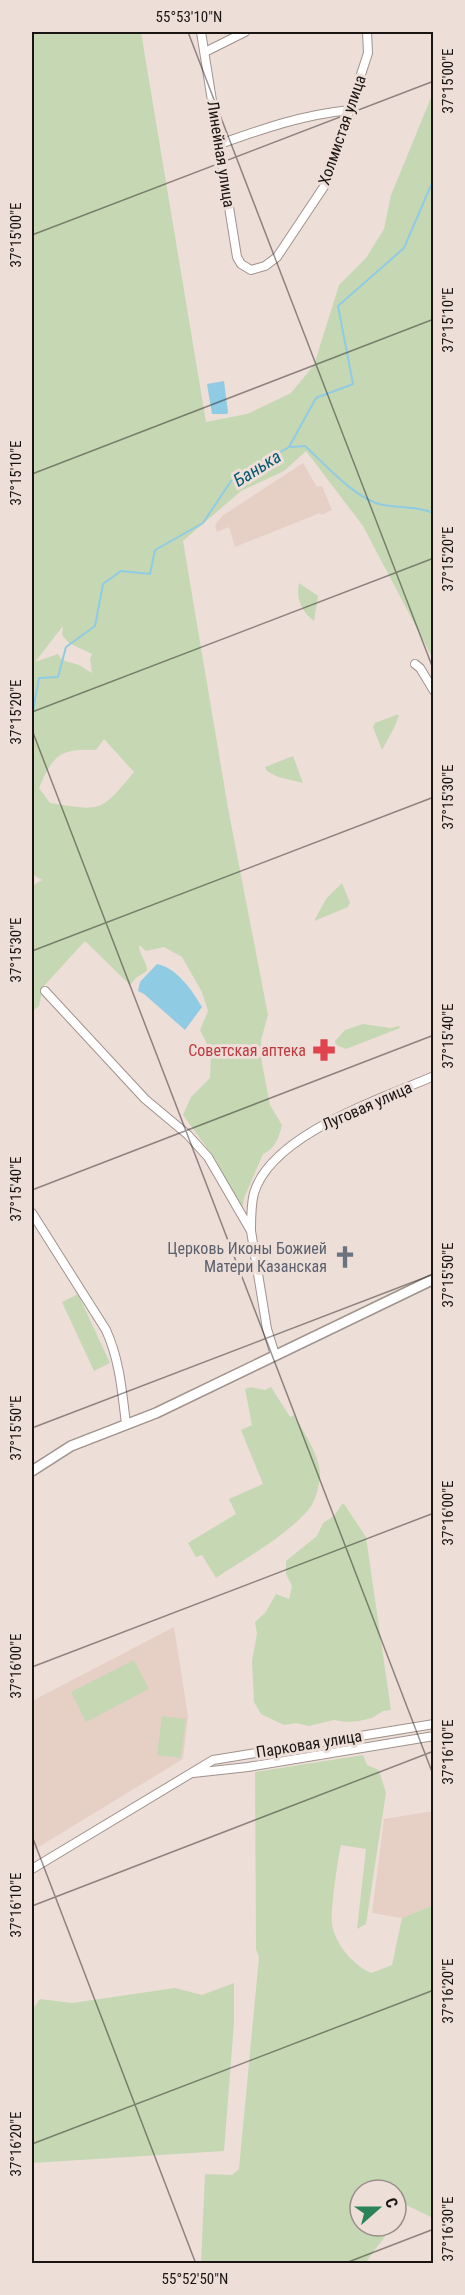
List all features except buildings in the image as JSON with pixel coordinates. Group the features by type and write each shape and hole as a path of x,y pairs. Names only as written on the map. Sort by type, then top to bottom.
{"street":[{"name":"Линейная улица","path":"201,32 237,257 240,264 251,270"},
{"path":"205,52 244,32"},
{"name":"Холмистая улица","path":"251,270 265,266 277,257 305,218 324,185 368,53 367,32"},
{"path":"220,144 296,118 317,113 350,110"},
{"path":"415,664 434,691"},
{"path":"45,991 145,1100 195,1142 208,1158 251,1232 267,1329 275,1355"},
{"name":"Луговая улица","path":"251,1232 251,1209 255,1191 279,1156 301,1138 320,1127 434,1076"},
{"path":"32,1213 106,1330 115,1351 126,1424"},
{"path":"32,1471 71,1446 156,1413 434,1279"},
{"name":"Парковая улица","path":"32,1869 213,1760 434,1724"},
{"name":"Парковая улица","path":"188,1774 248,1767 434,1736"}],"shaded area":[{"path":"303,463 317,487 322,486 332,510 235,547 229,527 217,532 215,525 222,516"},
{"path":"174,1627 188,1716 183,1759 32,1851 32,1701"},
{"path":"433,1811 433,1905 402,1918 372,1913 384,1819"}],"green space":[{"path":"32,32 141,32 206,422 247,414 291,393 314,365 339,285 366,258 384,229 391,195 433,93 433,659 363,526 306,451 284,471 241,491 183,541 228,808 268,1015 261,1040 262,1063 270,1105 282,1125 274,1145 263,1154 244,1198 242,1210 216,1160 183,1115 191,1097 210,1078 211,1052 200,1030 208,1011 202,992 182,957 164,947 146,951 139,945 147,971 130,985 85,941 43,987 39,1006 32,1012 32,886 42,880 32,874","holes":["63,626 62,635 69,643 92,654 90,658 92,673 79,665 62,660 58,654 35,662","104,739 134,772 114,795 99,806 90,808 50,803 39,788 54,761 66,752 96,750"]},
{"path":"299,583 318,596 314,621 300,604"},
{"path":"399,715 382,750 373,727 375,723"},
{"path":"293,756 303,783 278,777 267,771 265,767"},
{"path":"342,883 350,903 348,907 314,921 326,899"},
{"path":"363,1024 391,1028 399,1026 400,1028 346,1049 336,1045 335,1041 345,1030"},
{"path":"78,1294 110,1363 94,1371 62,1302"},
{"path":"251,1387 265,1390 271,1387 290,1417 294,1415 317,1459 319,1483 311,1506 299,1519 277,1538 216,1578 202,1555 196,1557 188,1543 236,1514 229,1499 263,1484 241,1430 252,1425 245,1389"},
{"path":"342,1504 366,1537 391,1710 359,1721 334,1720 309,1726 296,1723 284,1725 261,1714 254,1702 252,1661 257,1634 255,1622 265,1613 276,1594 289,1599 292,1586 286,1574 286,1561 317,1536 323,1523 334,1516"},
{"path":"134,1660 149,1689 86,1722 71,1692"},
{"path":"162,1716 186,1719 181,1758 157,1755"},
{"path":"363,1755 367,1765 379,1770 386,1793 366,1924 357,1929 366,1849 341,1845 333,1897 334,1932 346,1953 358,1965 371,1973 392,1965 402,1918 433,1905 433,2218 408,2206 408,2178 348,2178 348,2238 384,2238 366,2263 201,2263 205,2174 232,2175 239,2169 259,1957 256,1949 255,1772"},
{"path":"234,1983 234,2023 224,2151 32,2163 32,2010 40,1999 72,2003 175,1988 202,1995"}],"water":[{"path":"224,381 228,412 227,414 212,414 207,384"},
{"path":"157,964 177,975 189,987 202,1007 185,1030 138,991 140,982"}],"waterway":[{"name":"Банька","path":"32,716 39,678 58,677 66,647 95,626 103,584 121,571 150,574 155,550 203,523 231,481 289,447 316,398 353,384 338,306 404,248 434,178"},
{"path":"291,447 305,446 341,480 373,502 434,513"}],"place":[{"name":"Советская аптека","path":"324,1050"},
{"name":"Церковь Иконы Божией Матери Казанская","path":"345,1257"}]}
